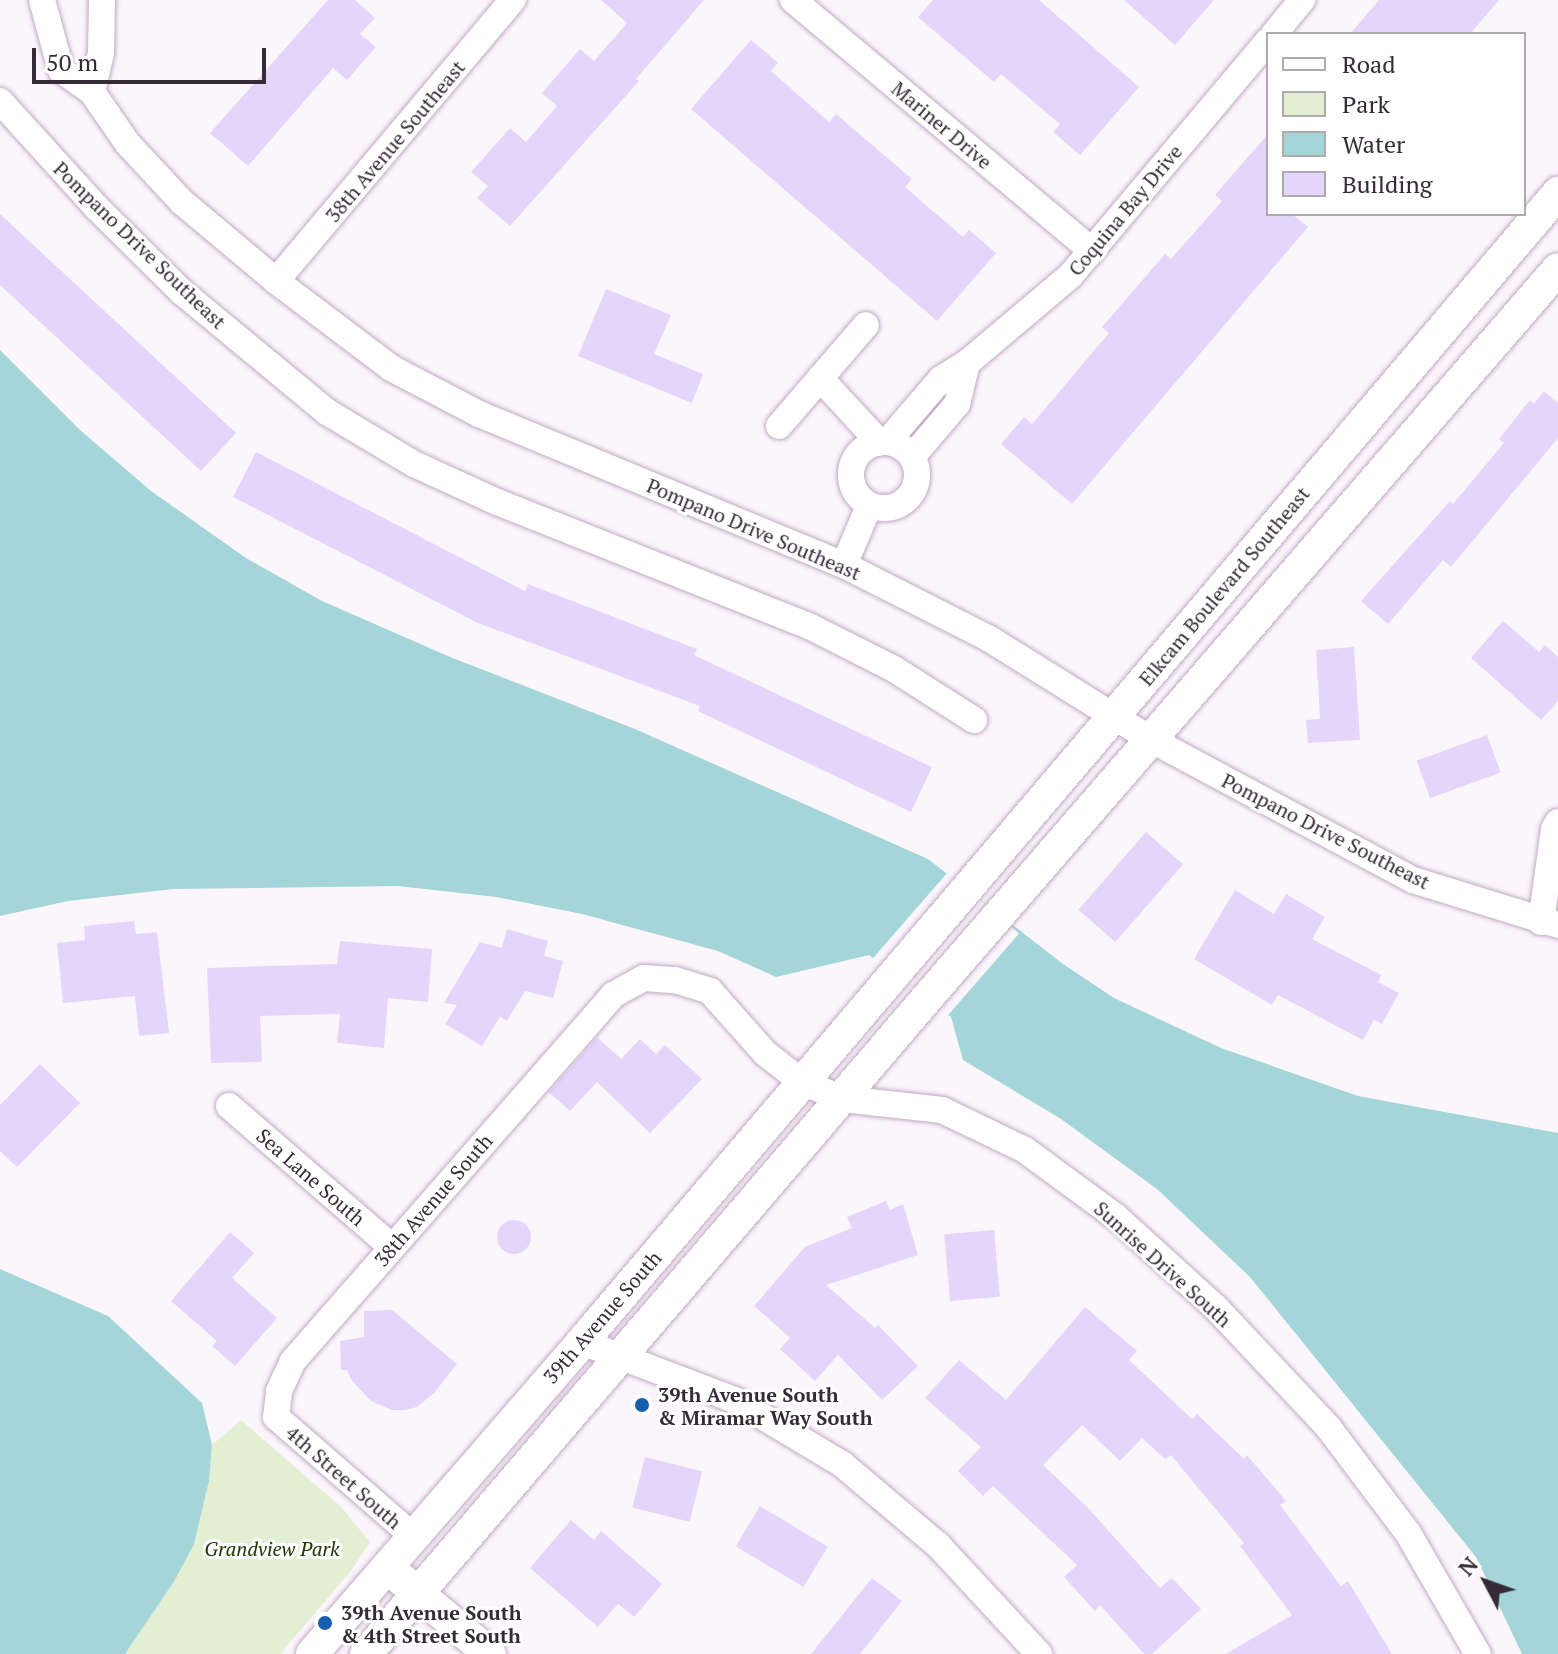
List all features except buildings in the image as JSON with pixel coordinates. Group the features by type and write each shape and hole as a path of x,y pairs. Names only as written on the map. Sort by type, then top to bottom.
{"street":[{"name":"Pompano Drive Southeast","path":"42,0 61,70 92,92 128,144 182,202 276,281 391,368 479,414 844,565 988,638 1113,718 1413,880 1550,924"},
{"path":"92,92 101,53 102,0"},
{"name":"38th Avenue Southeast","path":"276,281 513,0"},
{"name":"Mariner Drive","path":"793,0 1092,251"},
{"path":"1276,32 1302,0"},
{"name":"Coquina Bay Drive","path":"869,506 854,492 851,472 859,453 884,442 941,379 967,363 1071,275 1266,43"},
{"name":"Pompano Drive Southeast","path":"0,101 97,208 182,292 327,412 414,464 497,502 809,626 894,669 974,720"},
{"name":"Elkcam Boulevard Southeast","path":"891,979 1558,193"},
{"path":"1150,739 1558,269"},
{"path":"779,426 866,325"},
{"path":"912,457 957,404 967,363"},
{"path":"820,378 884,442 897,444 912,457 918,476 905,501 888,509 869,506 844,565"},
{"path":"1362,423 1399,452"},
{"name":"39th Avenue South","path":"366,1654 1150,739"},
{"path":"1550,924 1554,829 1558,822"},
{"name":"Sunrise Drive South","path":"613,995 644,978 675,980 710,991 765,1053 802,1082 843,1099 942,1110 1025,1150 1115,1216 1216,1308 1328,1427 1408,1533 1478,1654"},
{"name":"39th Avenue South","path":"312,1654 891,979"},
{"name":"38th Avenue South","path":"276,1417 279,1391 293,1361 613,995"},
{"name":"Sea Lane South","path":"229,1106 392,1247"},
{"path":"582,1342 735,1400 842,1464 938,1545 1039,1654"},
{"name":"4th Street South","path":"276,1417 413,1536"},
{"path":"387,1566 490,1654"}],"green space":[{"name":"Grandview Park","path":"241,1420 342,1508 370,1542 351,1571 280,1654 125,1654 175,1580 194,1544 209,1481 212,1445"}],"water":[{"path":"0,350 80,430 151,491 246,558 322,601 450,657 635,729 928,859 1063,964 1114,998 1221,1048 1358,1096 1558,1133 1558,1654 1522,1654 1476,1557 1250,1277 1157,1189 1061,1119 963,1060 951,1017 869,955 776,977 718,951 582,914 496,897 398,886 173,889 68,901 0,916"},
{"path":"0,1269 108,1316 202,1403 212,1445 209,1481 194,1544 175,1580 125,1654 0,1654"}],"pier":[{"path":"948,872 1019,934 942,1023 871,961"}],"place":[{"name":"39th Avenue South & Miramar Way South","path":"642,1405"},
{"name":"39th Avenue South & 4th Street South","path":"325,1623"}]}
